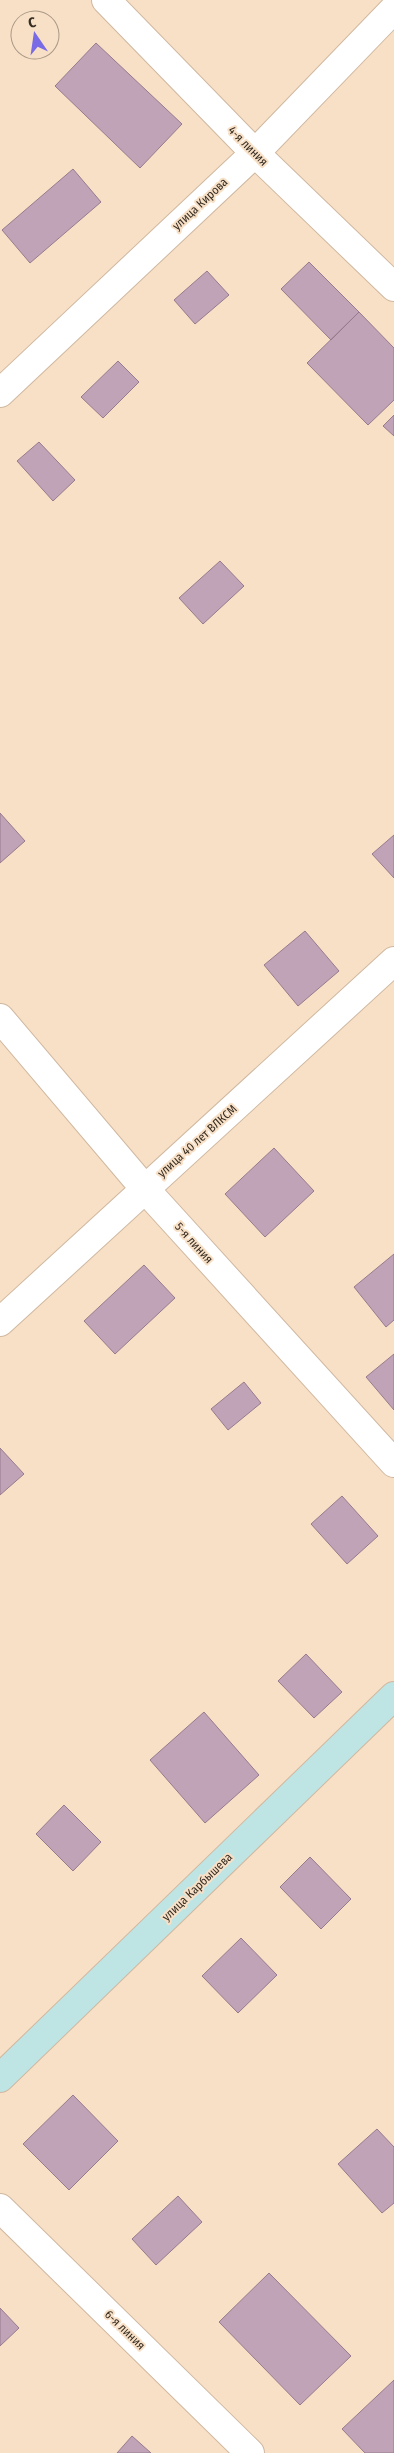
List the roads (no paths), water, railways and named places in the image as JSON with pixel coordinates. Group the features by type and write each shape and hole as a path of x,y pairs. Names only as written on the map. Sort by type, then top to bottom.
{"street":[{"name":"4-я линия","path":"106,0 255,153 394,287"},
{"name":"улица Кирова","path":"0,393 255,153 394,9"},
{"name":"улица 40 лет ВЛКСМ","path":"0,1322 394,961"},
{"name":"5-я линия","path":"0,1018 145,1189 394,1464"},
{"name":"улица Карбышева","path":"0,2078 394,1696"},
{"name":"6-я линия","path":"0,2208 250,2453"}]}
